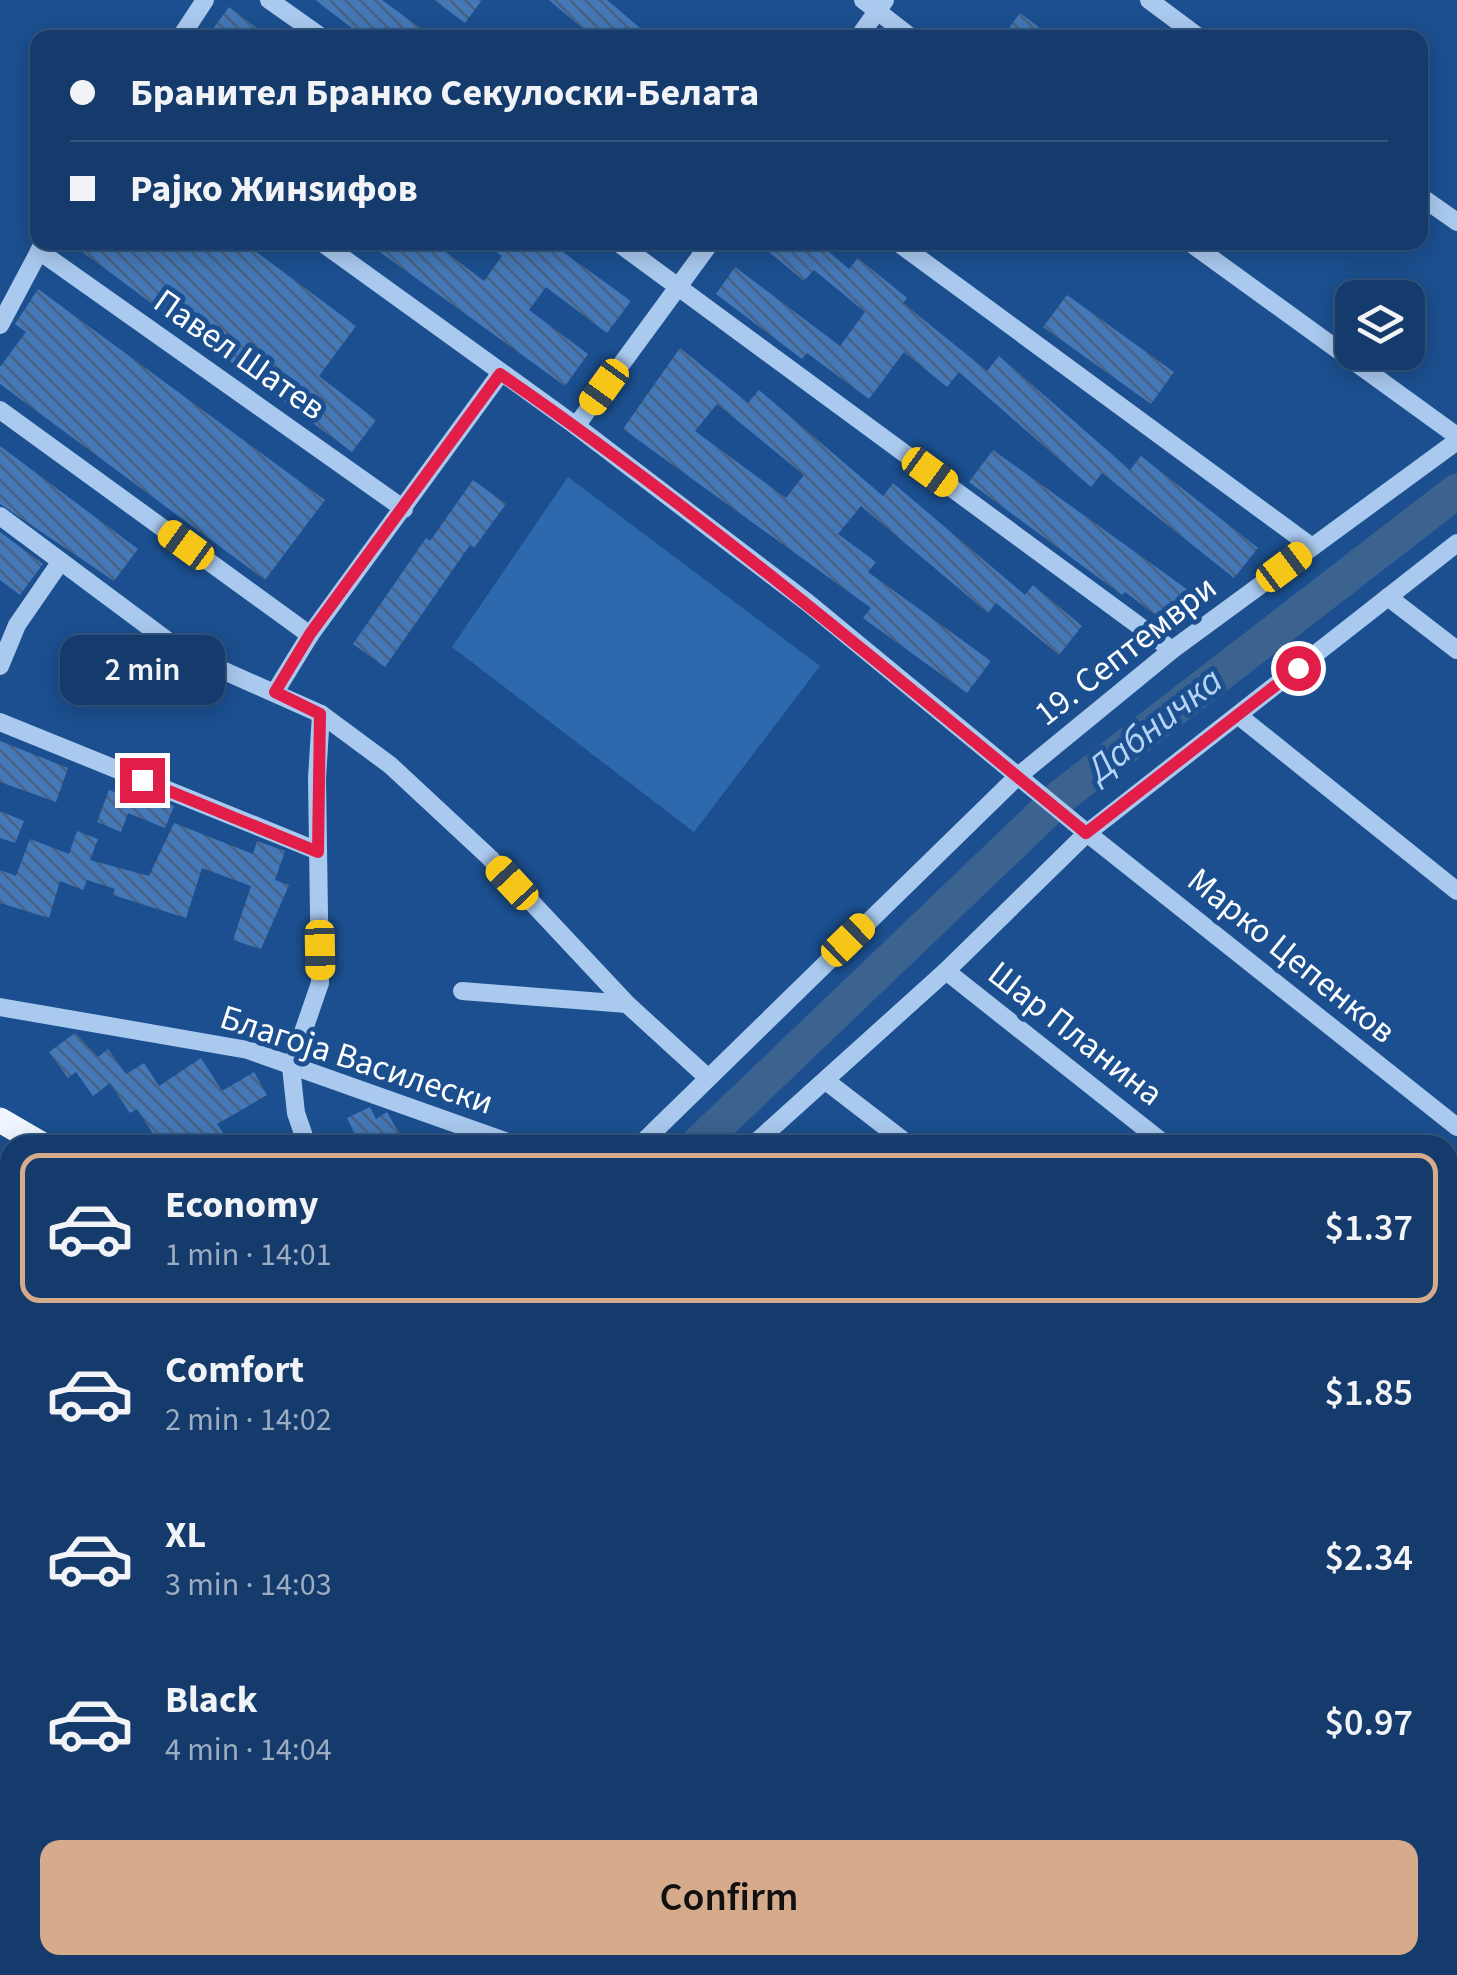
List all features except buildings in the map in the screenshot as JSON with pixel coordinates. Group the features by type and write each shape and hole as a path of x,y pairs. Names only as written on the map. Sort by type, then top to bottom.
{"main road":[{"path":"0,1120 25,1135"}],"street":[{"path":"185,30 205,0"},
{"path":"269,0 312,30"},
{"path":"1149,0 1189,30"},
{"path":"862,30 875,3 904,30"},
{"path":"1428,202 1457,222"},
{"path":"0,325 40,250"},
{"name":"Павел Шатев","path":"47,250 404,510"},
{"name":"Марко Цепенков","path":"331,250 576,426 808,604 1086,833 1457,1128"},
{"path":"628,250 1172,650"},
{"path":"576,426 705,250"},
{"path":"908,250 1312,546"},
{"path":"1200,250 1457,438"},
{"path":"275,692 310,634 500,374"},
{"path":"0,410 310,634"},
{"name":"19. Септември","path":"650,1135 1017,777 1172,650 1457,438"},
{"path":"0,516 59,564 184,653 320,714 390,765 490,858 626,1004 707,1077"},
{"path":"764,1135 946,971 1086,833 1457,542"},
{"path":"0,666 17,626 59,564"},
{"path":"1388,597 1457,650"},
{"path":"0,615 17,626"},
{"path":"304,1135 296,1113 291,1067 320,984 320,714"},
{"path":"1239,716 1457,890"},
{"path":"0,722 318,852"},
{"name":"Шар Планина","path":"946,971 1153,1135"},
{"path":"462,991 626,1004"},
{"name":"Благоја Василески","path":"0,1007 248,1050 487,1135"},
{"path":"826,1081 896,1135"}],"shaded area":[{"path":"568,477 820,666 694,832 452,647"}],"waterway":[{"name":"Дабничка","path":"707,1135 1063,795 1457,491"}],"route":[{"path":"142,780 318,852 320,714 275,692 310,634 500,374 576,426 808,604 1086,833 1298,668"}]}
